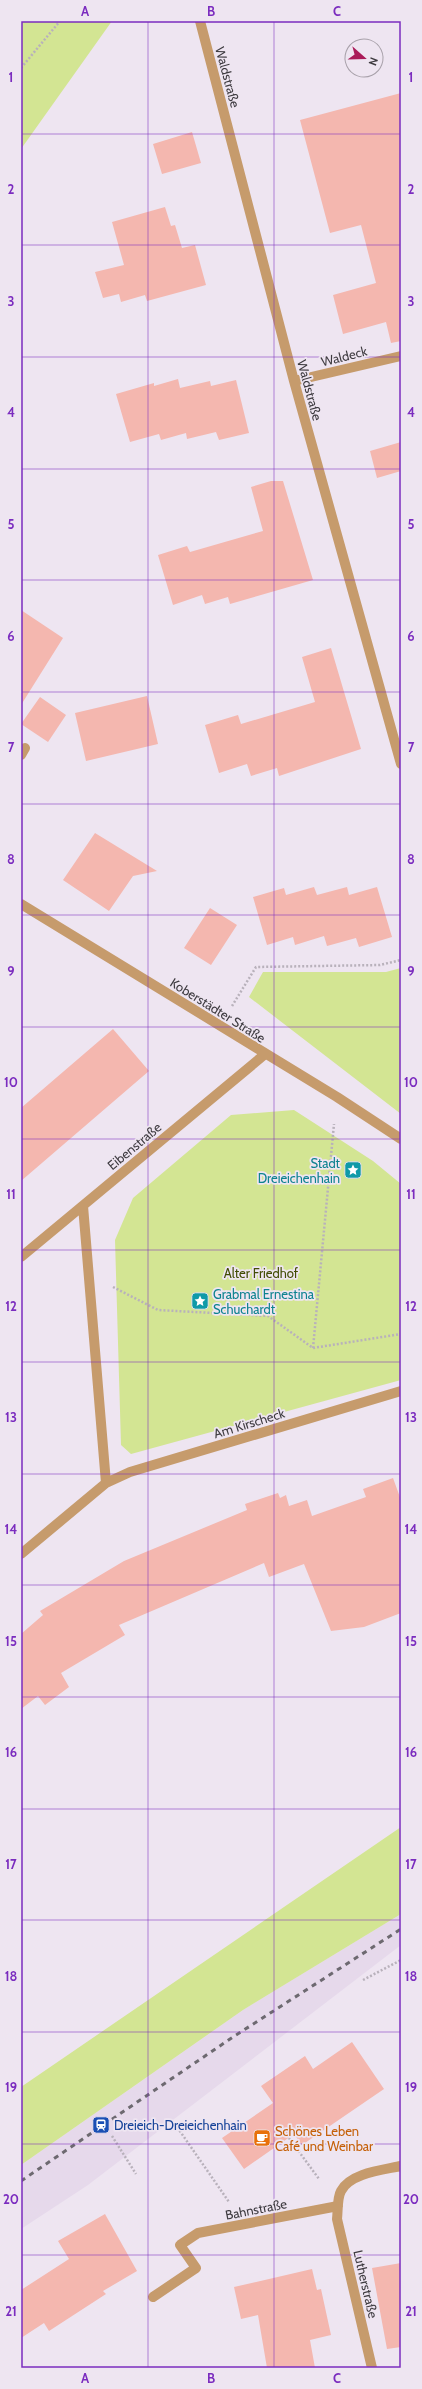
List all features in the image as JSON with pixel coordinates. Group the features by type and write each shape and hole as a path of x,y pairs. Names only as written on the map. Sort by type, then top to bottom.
{"street":[{"name":"Waldstraße","path":"200,21 294,381 401,764"},
{"name":"Waldeck","path":"294,381 401,356"},
{"name":"Koberstädter Straße","path":"21,904 264,1055 337,1097 401,1139"},
{"name":"Eibenstraße","path":"21,1257 264,1055"},
{"path":"83,1206 106,1483"},
{"name":"Am Kirscheck","path":"21,1554 106,1483 130,1472 401,1391"},
{"path":"338,2206 340,2191 349,2181 372,2173 401,2166"},
{"name":"Bahnstraße","path":"153,2298 196,2268 180,2245 198,2233 338,2206"},
{"name":"Lutherstraße","path":"338,2206 337,2219 372,2368"}],"path":[{"path":"21,68 60,21"},
{"path":"219,1026 256,967 380,965 401,960"},
{"path":"313,1348 337,1097"},
{"path":"90,1276 158,1310 268,1316 313,1348 401,1334"},
{"path":"363,1980 401,1960"},
{"path":"175,2124 245,2225"},
{"path":"112,2136 136,2174"},
{"path":"289,2138 321,2182 340,2191"}],"shaded area":[{"path":"401,1914 401,1945 88,2185 21,2229 21,2165 243,2010"}],"green space":[{"path":"21,21 112,21 21,149"},
{"path":"401,968 401,1114 249,997 263,972 386,972"},
{"name":"Alter Friedhof","path":"294,1110 373,1161 401,1184 401,1380 131,1454 121,1445 115,1240 133,1198 231,1115"},
{"path":"401,1827 401,1914 243,2010 21,2165 21,2087"}],"building":[{"path":"401,93 401,341 391,343 386,322 343,334 333,295 376,283 361,225 330,233 300,120"},
{"path":"192,132 201,163 162,174 153,144"},
{"path":"165,207 171,226 175,225 182,248 195,245 206,285 147,301 145,295 121,302 119,294 103,298 95,272 124,265 112,222"},
{"path":"178,379 180,388 210,381 211,386 236,380 249,433 219,440 216,432 187,439 186,433 161,440 159,434 130,442 116,394 154,383 154,386"},
{"path":"401,442 401,471 377,478 370,451"},
{"path":"271,481 283,481 313,580 230,604 228,597 205,604 202,595 173,605 158,555 187,546 190,552 263,531 251,487"},
{"path":"21,610 63,638 21,705"},
{"path":"331,648 361,749 279,776 277,768 251,776 247,764 219,773 205,725 238,715 241,724 315,702 302,657"},
{"path":"147,696 158,744 86,761 75,713"},
{"path":"40,697 66,715 48,742 21,724"},
{"path":"95,833 157,871 133,876 109,911 63,880"},
{"path":"314,887 317,895 347,887 349,895 377,887 392,937 359,947 356,938 327,946 324,936 295,945 293,937 267,945 253,897 284,888 286,895"},
{"path":"210,908 237,925 211,965 184,948"},
{"path":"113,1029 149,1071 21,1181 21,1108"},
{"path":"393,1478 401,1500 401,1613 364,1627 331,1631 304,1564 269,1577 264,1563 119,1625 125,1635 61,1673 69,1687 45,1705 38,1696 21,1709 21,1634 43,1615 40,1611 124,1561 247,1510 245,1504 278,1493 280,1498 286,1495 289,1506 307,1500 312,1516 366,1497 363,1489"},
{"path":"352,2042 384,2089 302,2145 294,2134 244,2169 222,2138 273,2103 261,2086 305,2056 313,2069"},
{"path":"105,2214 137,2271 103,2291 106,2294 49,2331 44,2323 21,2338 21,2290 69,2259 58,2241"},
{"path":"401,2263 401,2347 387,2349 372,2268"},
{"path":"312,2269 317,2290 321,2289 331,2335 310,2340 315,2368 267,2368 258,2315 241,2319 234,2287"}],"railway":[{"path":"21,2181 233,2037 401,1929"}],"place":[{"name":"Stadt Dreieichenhain","path":"353,1170"},
{"name":"Grabmal Ernestina Schuchardt","path":"200,1301"},
{"name":"Dreieich-Dreieichenhain","path":"101,2125"},
{"name":"Schönes Leben Café und Weinbar","path":"262,2138"}]}
